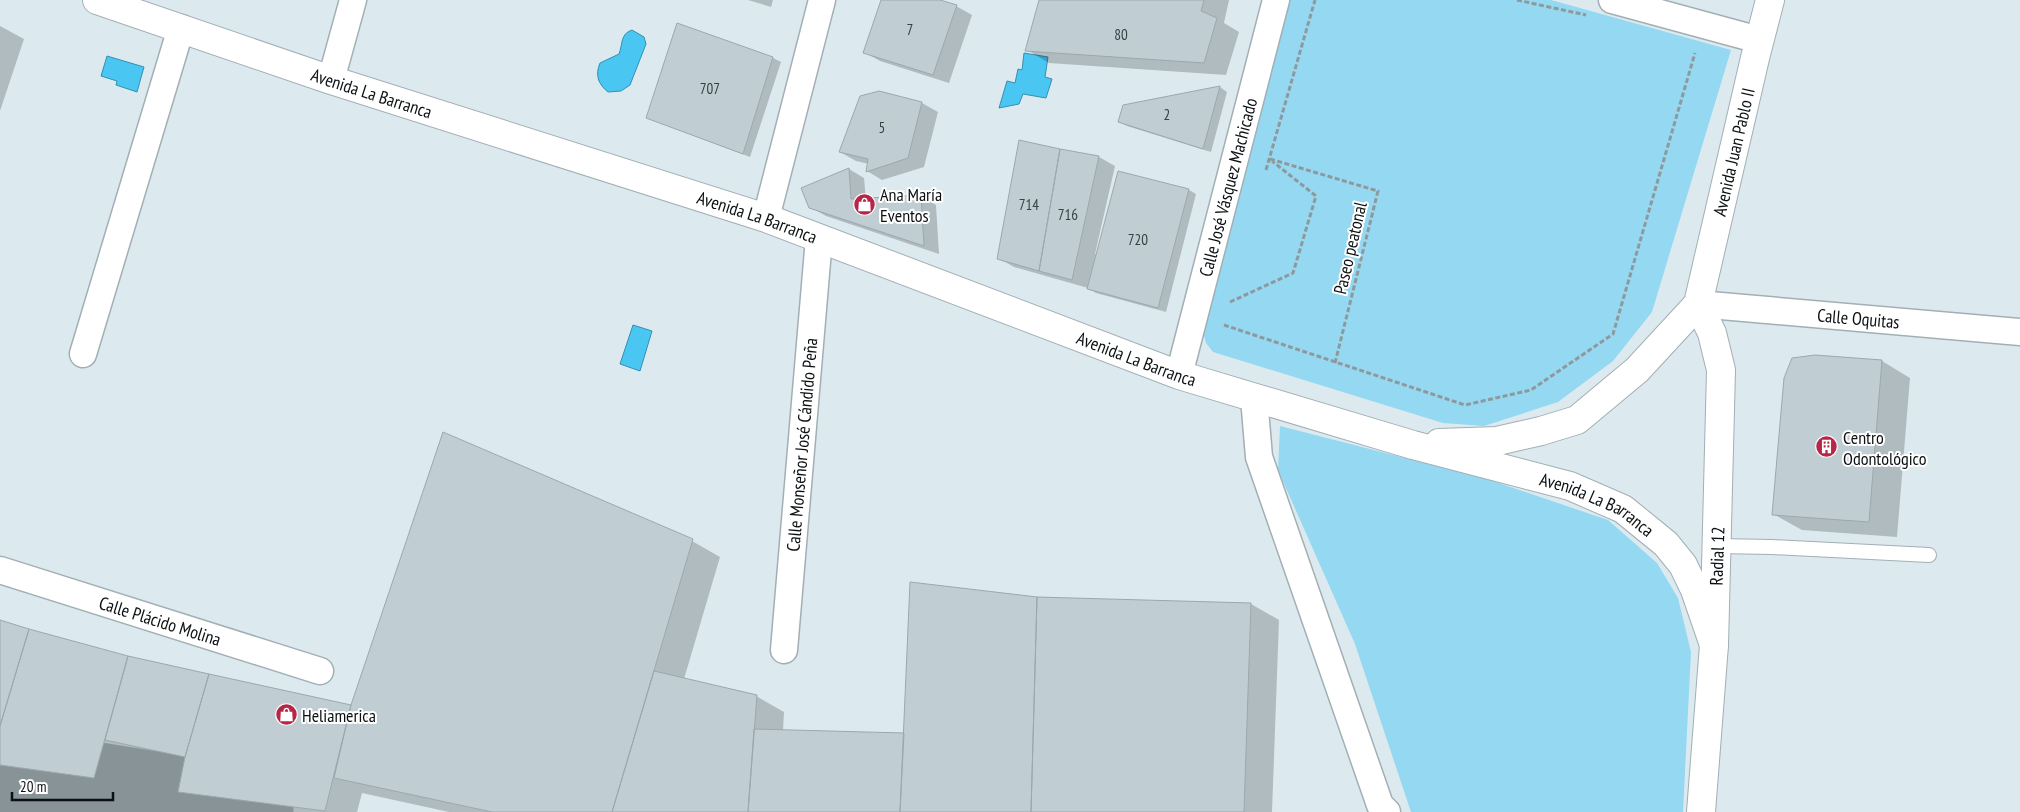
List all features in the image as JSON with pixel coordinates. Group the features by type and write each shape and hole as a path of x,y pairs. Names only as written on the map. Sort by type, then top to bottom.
{"street":[{"name":"Avenida La Barranca","path":"97,0 331,80 766,218 1179,375 1413,445 1570,486 1623,509 1666,544 1684,565 1695,590 1714,645"},
{"path":"331,80 353,0"},
{"path":"766,218 822,0"},
{"name":"Calle José Vásquez Machicado","path":"1179,375 1276,0"},
{"name":"Avenida Juan Pablo II","path":"1698,304 1770,0"},
{"path":"1603,9 1759,40"},
{"path":"83,354 181,28"},
{"name":"Calle Monseñor José Cándido Peña","path":"784,650 819,238"},
{"name":"Avenida La Barranca","path":"1413,445 1497,441 1577,420 1637,370 1698,304"},
{"name":"Calle Oquitas","path":"1698,304 2020,332"},
{"name":"Radial 12","path":"1698,304 1712,334 1721,370 1714,645 1701,812"},
{"path":"1254,398 1259,457 1380,805 1387,812"},
{"name":"Calle Plácido Molina","path":"0,570 320,672"}],"lane":[{"path":"1717,546 1929,555"}],"path":[{"path":"1264,178 1315,0"},
{"path":"1517,0 1603,9"},
{"path":"1225,317 1223,325 1465,405 1531,390 1613,334 1696,50"},
{"path":"1229,302 1293,272 1316,196 1270,159"},
{"name":"Paseo peatonal","path":"1270,159 1378,191 1335,363"},
{"path":"1227,310 1232,292"}],"shaded area":[{"path":"1284,0 1551,0 1731,50 1652,312 1613,361 1558,402 1484,426 1443,423 1213,352 1206,343 1202,329"},
{"path":"632,30 644,37 646,44 630,85 621,91 608,92 598,79 600,63 619,54 625,34"},
{"path":"1024,53 1048,57 1045,77 1052,79 1046,98 1023,94 1019,104 999,108 1007,81 1015,83 1018,69 1022,70"},
{"path":"107,56 144,67 137,92 116,85 117,81 101,76"},
{"path":"633,325 652,331 640,371 620,364"},
{"path":"1280,426 1487,479 1608,520 1657,563 1678,598 1691,652 1683,812 1411,812 1355,644 1278,470"},
{"path":"77,802 116,807 115,812 44,812"}],"building":[{"path":"881,0 940,0 957,5 933,75 863,53"},
{"path":"1039,0 1204,0 1201,11 1217,18 1204,63 1025,51"},
{"path":"677,23 773,57 743,154 646,118"},
{"path":"1220,86 1203,149 1118,122 1123,105"},
{"path":"879,91 922,102 908,158 866,172 868,159 839,152 860,96"},
{"path":"1019,140 1060,149 1039,271 997,259"},
{"path":"1060,149 1099,156 1072,280 1039,271"},
{"name":"Ana María Eventos","path":"849,168 851,199 921,195 924,246 809,208 801,188"},
{"path":"1118,171 1189,189 1158,308 1087,289"},
{"name":"Centro Odontológico","path":"1815,355 1882,360 1869,522 1772,515 1784,378 1792,358"},
{"path":"443,432 693,539 612,812 492,812 334,778 351,705"},
{"path":"910,582 1037,597 1031,812 900,812"},
{"path":"1037,597 1251,603 1244,812 1031,812"},
{"path":"0,620 29,629 0,726"},
{"path":"29,629 128,656 94,778 0,765 0,726"},
{"path":"128,656 209,674 185,757 105,740"},
{"path":"654,671 757,695 748,812 612,812"},
{"path":"209,674 351,705 325,811 178,792 185,757"},
{"path":"754,729 904,733 900,812 748,812"}],"taxiway":[{"path":"0,774 248,812"}],"place":[{"name":"Ana María Eventos","path":"864,204"},
{"name":"Centro Odontológico","path":"1827,447"},
{"name":"Heliamerica","path":"286,715"}]}
